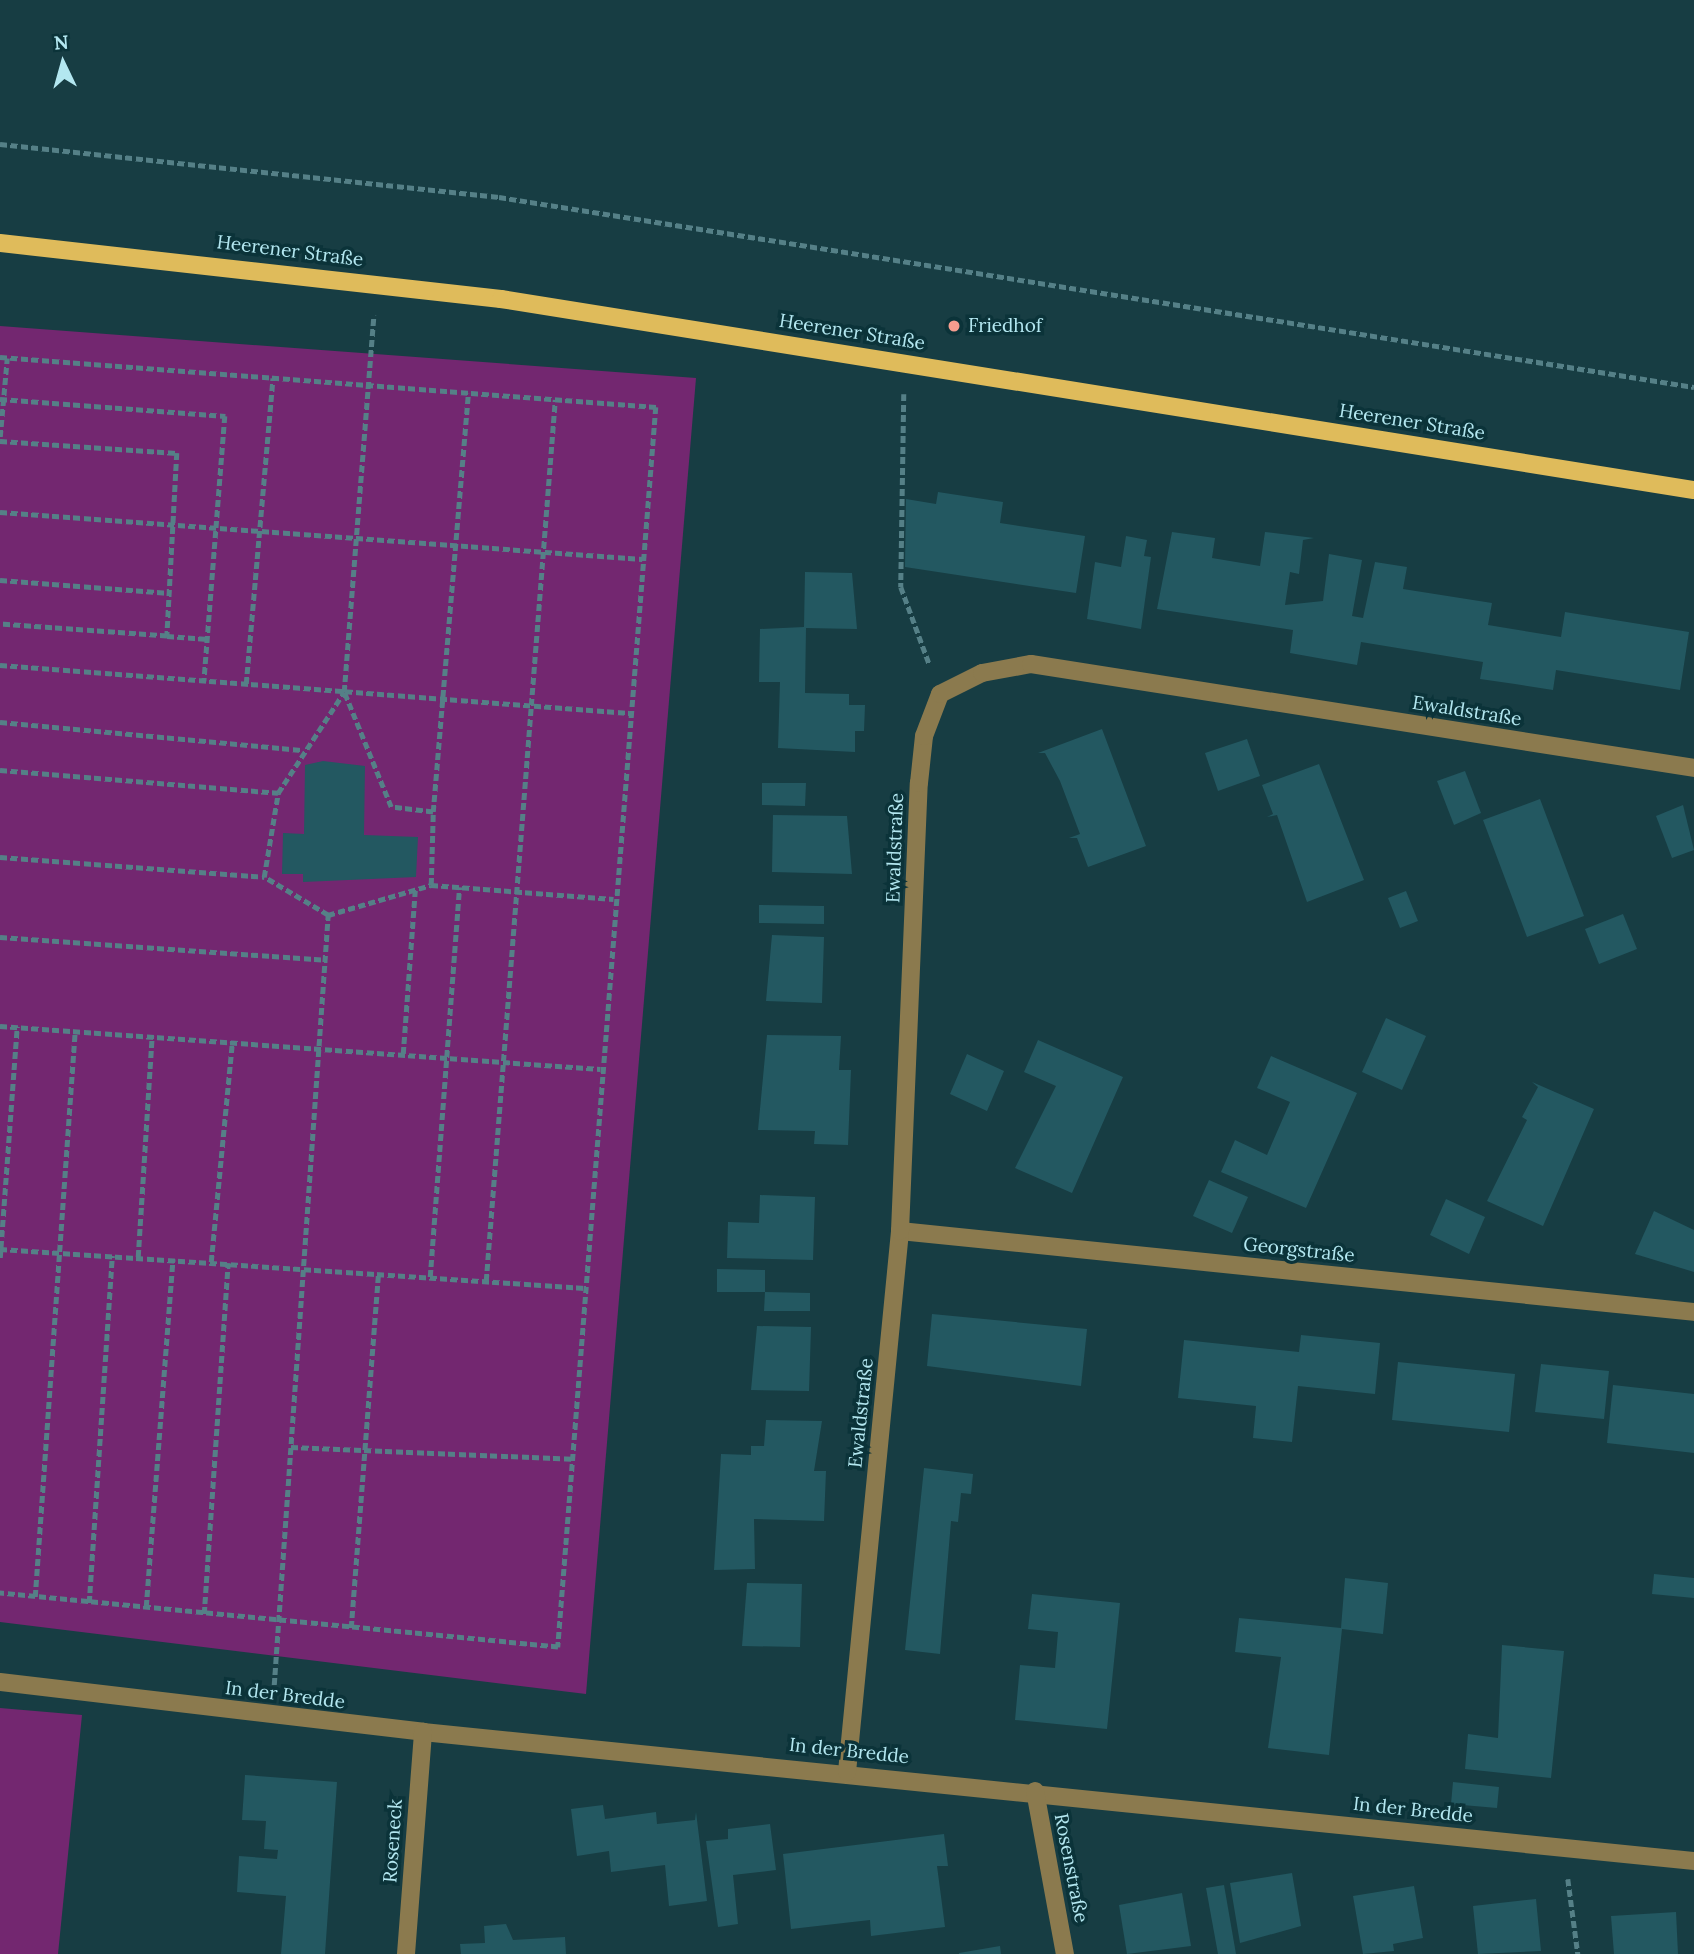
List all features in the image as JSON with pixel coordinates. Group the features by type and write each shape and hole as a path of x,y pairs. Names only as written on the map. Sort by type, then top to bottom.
{"main road":[{"name":"Heerener Straße","path":"0,243 376,283 905,361 1694,490"}],"street":[{"name":"Ewaldstraße","path":"847,1772 900,1231 919,783 924,736 940,694 982,673 1031,664 1694,768"},
{"name":"Georgstraße","path":"900,1231 1694,1312"},
{"name":"In der Bredde","path":"0,1682 423,1732 1035,1791 1694,1861"},
{"name":"Roseneck","path":"406,1954 423,1732"},
{"name":"Rosenstraße","path":"1035,1791 1065,1954"}],"path":[{"path":"0,144 499,197 1694,387"},
{"path":"376,283 344,692 391,807 433,812"},
{"path":"0,1593 558,1647 613,900 656,407 3,357 0,439 177,453 176,525 167,636"},
{"path":"905,361 901,587 940,694"},
{"path":"246,684 273,378"},
{"path":"431,885 433,812 468,393"},
{"path":"2,399 226,416 204,681"},
{"path":"486,1281 512,891 544,551 555,400"},
{"path":"0,512 642,559"},
{"path":"0,580 170,593"},
{"path":"0,624 208,639"},
{"path":"0,665 629,713"},
{"path":"264,877 278,793 301,750 344,692"},
{"path":"0,722 301,750"},
{"path":"0,770 278,793"},
{"path":"0,857 264,877 328,915 431,885 613,900"},
{"path":"430,1277 459,887"},
{"path":"403,1054 415,890"},
{"path":"272,1714 328,915"},
{"path":"0,937 325,960"},
{"path":"0,1026 600,1069"},
{"path":"0,1258 17,1027"},
{"path":"35,1597 75,1031"},
{"path":"138,1257 152,1037"},
{"path":"211,1262 232,1042"},
{"path":"0,1249 585,1288"},
{"path":"89,1602 113,1256"},
{"path":"146,1608 173,1259"},
{"path":"204,1614 228,1263"},
{"path":"351,1628 379,1273"},
{"path":"291,1447 572,1459"},
{"path":"1563,1847 1578,1954"}],"shaded area":[{"path":"0,326 696,378 586,1694 0,1622"},
{"path":"0,1708 82,1715 58,1954 0,1954"}],"building":[{"path":"938,492 1003,502 1000,523 1085,536 1076,593 905,567 906,499 936,504"},
{"path":"1172,532 1215,538 1212,558 1260,566 1265,532 1314,538 1303,540 1299,574 1290,572 1285,605 1323,601 1329,554 1362,560 1352,616 1363,618 1375,562 1407,567 1403,589 1492,603 1488,625 1561,637 1565,612 1689,632 1680,690 1556,670 1553,690 1480,679 1483,662 1361,642 1357,665 1290,653 1293,630 1157,609"},
{"path":"1126,536 1147,540 1144,556 1151,557 1141,629 1087,619 1095,562 1121,567"},
{"path":"805,572 852,573 857,629 806,628 805,693 849,694 849,705 865,705 864,731 855,731 855,752 778,748 780,682 759,682 760,629 804,627"},
{"path":"1102,729 1146,846 1088,867 1077,838 1069,838 1080,834 1060,781 1045,753 1038,753"},
{"path":"1247,739 1260,776 1218,791 1205,753"},
{"path":"323,761 365,766 364,835 418,837 416,877 303,882 303,874 282,874 283,833 304,834 305,765"},
{"path":"1319,764 1364,880 1307,902 1277,815 1267,817 1273,814 1262,785"},
{"path":"1465,771 1481,813 1454,825 1437,781"},
{"path":"762,783 806,783 805,806 762,805"},
{"path":"1540,799 1584,916 1527,937 1483,820"},
{"path":"1683,805 1694,850 1672,858 1656,816"},
{"path":"773,815 847,816 852,874 772,872"},
{"path":"1406,891 1418,921 1400,928 1388,898"},
{"path":"759,905 824,906 824,924 759,923"},
{"path":"1623,914 1637,949 1599,964 1585,929"},
{"path":"772,935 824,937 822,1003 766,1001"},
{"path":"1386,1018 1426,1036 1402,1090 1362,1072"},
{"path":"767,1035 841,1036 839,1070 851,1070 848,1145 814,1144 815,1131 758,1130"},
{"path":"1038,1040 1123,1077 1072,1193 1015,1168 1056,1086 1024,1072"},
{"path":"967,1054 1004,1071 987,1111 950,1094"},
{"path":"1271,1056 1357,1093 1306,1208 1221,1172 1235,1140 1267,1155 1290,1102 1257,1088"},
{"path":"1532,1082 1594,1109 1543,1226 1487,1201 1527,1120 1522,1117 1538,1087"},
{"path":"1209,1180 1248,1197 1232,1233 1193,1216"},
{"path":"760,1195 815,1197 813,1260 727,1258 728,1222 759,1223"},
{"path":"1446,1199 1485,1217 1469,1254 1430,1235"},
{"path":"1654,1211 1694,1230 1694,1272 1635,1254"},
{"path":"717,1269 765,1270 765,1292 717,1292"},
{"path":"765,1292 810,1293 810,1311 764,1311"},
{"path":"932,1314 1087,1329 1081,1386 927,1366"},
{"path":"757,1326 811,1327 809,1391 751,1390"},
{"path":"1301,1335 1380,1343 1375,1394 1298,1386 1292,1442 1253,1438 1256,1406 1178,1398 1184,1340 1299,1352"},
{"path":"1398,1362 1515,1374 1509,1432 1392,1420"},
{"path":"1541,1364 1609,1371 1604,1419 1535,1412"},
{"path":"1613,1385 1694,1394 1694,1453 1607,1443"},
{"path":"766,1420 822,1421 814,1471 826,1471 824,1521 754,1519 755,1569 714,1570 721,1454 751,1455 751,1446 764,1446"},
{"path":"924,1468 973,1474 971,1494 961,1493 958,1522 951,1521 940,1654 905,1650"},
{"path":"1654,1574 1694,1578 1694,1598 1652,1594"},
{"path":"1345,1578 1388,1583 1383,1634 1342,1629 1329,1755 1268,1748 1281,1657 1235,1652 1239,1618 1341,1628"},
{"path":"747,1583 802,1584 800,1647 742,1646"},
{"path":"1032,1594 1120,1603 1107,1729 1015,1720 1020,1665 1055,1668 1058,1632 1028,1629"},
{"path":"1502,1645 1564,1651 1551,1778 1465,1769 1468,1734 1498,1738"},
{"path":"245,1775 337,1782 325,1954 281,1954 286,1896 237,1892 239,1856 277,1859 278,1850 264,1849 266,1821 242,1820"},
{"path":"1453,1782 1499,1787 1497,1808 1451,1804"},
{"path":"603,1805 605,1819 656,1812 657,1824 695,1820 696,1812 707,1901 669,1906 665,1865 611,1872 609,1851 577,1856 571,1809"},
{"path":"770,1824 776,1870 733,1875 738,1924 718,1927 706,1841 728,1839 728,1829"},
{"path":"944,1834 948,1866 937,1866 945,1927 871,1936 870,1920 791,1929 783,1854"},
{"path":"1292,1873 1301,1926 1240,1943 1230,1883"},
{"path":"1224,1885 1236,1954 1218,1954 1206,1888"},
{"path":"1414,1886 1423,1938 1393,1944 1394,1951 1363,1954 1353,1896"},
{"path":"1182,1893 1191,1946 1127,1954 1119,1905"},
{"path":"1536,1899 1541,1951 1478,1954 1473,1906"},
{"path":"1676,1912 1678,1954 1614,1954 1611,1916"},
{"path":"506,1924 513,1940 565,1937 566,1954 461,1954 460,1944 485,1943 484,1926"},
{"path":"1000,1946 1001,1954 959,1954 959,1953"}],"place":[{"name":"Friedhof","path":"954,326"}]}
